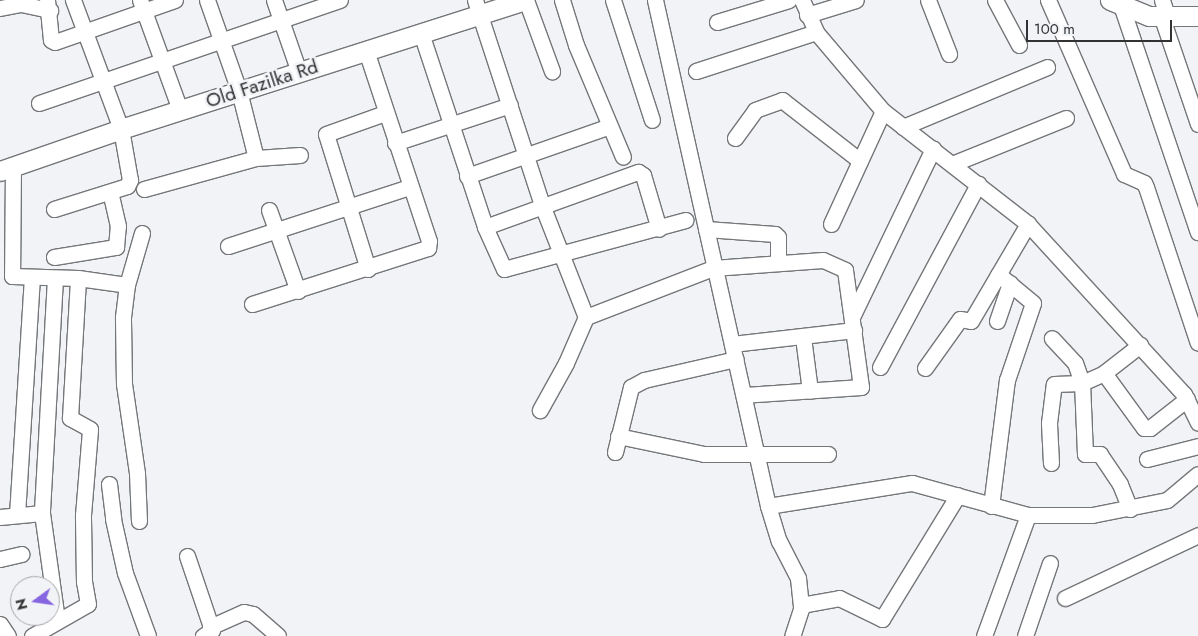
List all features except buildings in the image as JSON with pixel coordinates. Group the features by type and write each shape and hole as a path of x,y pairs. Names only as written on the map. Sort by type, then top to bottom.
{"main road":[{"name":"Old Fazilka Rd","path":"6,169 120,129 421,33 478,7 525,0"},
{"path":"1115,2 1164,12 1198,16"}],"street":[{"path":"54,209 127,186 130,180 120,129 73,0"},
{"path":"0,8 21,4 48,5 51,42 84,31 142,5 175,0"},
{"path":"207,0 239,91 256,158"},
{"path":"274,0 299,72"},
{"path":"39,103 103,83 162,60 340,0"},
{"path":"525,0 552,71"},
{"path":"562,0 576,45 623,157"},
{"path":"613,0 652,120"},
{"path":"655,0 713,268 745,395 768,506 779,541 796,571 801,605 792,636"},
{"path":"717,22 789,0"},
{"path":"802,0 816,32 882,111 1028,224 1188,398 1198,423"},
{"path":"807,15 856,0"},
{"path":"928,0 949,54"},
{"path":"996,0 1019,46"},
{"path":"1048,0 1124,174 1144,183 1198,344"},
{"path":"1115,2 1198,232"},
{"path":"142,5 180,110"},
{"path":"478,7 542,204 586,317 566,363 540,410"},
{"path":"1164,12 1198,124"},
{"path":"696,71 816,32"},
{"path":"421,33 467,176 485,227 504,269 660,229 685,220"},
{"path":"252,304 368,270 428,248 429,241 395,144 366,51"},
{"path":"903,127 1047,67"},
{"path":"735,138 755,110 782,100 860,162"},
{"path":"395,144 510,105"},
{"path":"832,224 882,111"},
{"path":"368,270 326,134 385,113"},
{"path":"952,164 1066,118"},
{"path":"467,176 604,128"},
{"path":"853,324 933,150"},
{"path":"144,189 256,158 300,155"},
{"path":"6,169 11,275 32,278 78,278 126,285"},
{"path":"485,227 542,204 638,172 643,175 660,229"},
{"path":"880,367 978,184"},
{"path":"228,246 276,228 410,187"},
{"path":"54,257 116,247 118,226 110,192"},
{"path":"269,210 298,291"},
{"path":"925,368 960,318 971,321 1028,224"},
{"path":"706,230 775,234 778,237 778,262"},
{"path":"139,521 137,473 124,384 126,285 142,233"},
{"path":"586,317 713,268 823,260 845,270 861,387 745,395"},
{"path":"991,506 1007,380 1033,303 998,274"},
{"path":"17,515 32,278"},
{"path":"51,576 42,513 55,278"},
{"path":"60,618 88,604 84,582 83,515 90,429 70,418 78,278"},
{"path":"997,321 1010,283"},
{"path":"732,344 803,337 853,324"},
{"path":"803,337 810,391"},
{"path":"1052,338 1075,363 1082,383 1085,454 1100,454 1120,484 1130,509"},
{"path":"1050,463 1049,423 1054,384 1082,383 1104,373 1140,345"},
{"path":"615,452 627,394 636,383 736,359"},
{"path":"1104,373 1144,428 1150,428 1188,398"},
{"path":"618,436 694,452 828,454"},
{"path":"1147,459 1198,446"},
{"path":"768,506 912,483 1028,516 1092,514 1130,509 1167,500 1198,474"},
{"path":"109,484 113,519 125,573 148,636"},
{"path":"801,605 839,598 882,619 958,495"},
{"path":"0,517 42,513"},
{"path":"984,636 1028,516"},
{"path":"1065,598 1198,535"},
{"path":"0,559 21,554"},
{"path":"187,556 207,631 244,612 253,614 278,636"},
{"path":"1025,636 1050,563"},
{"path":"0,624 8,636"},
{"path":"32,636 48,626"}]}
